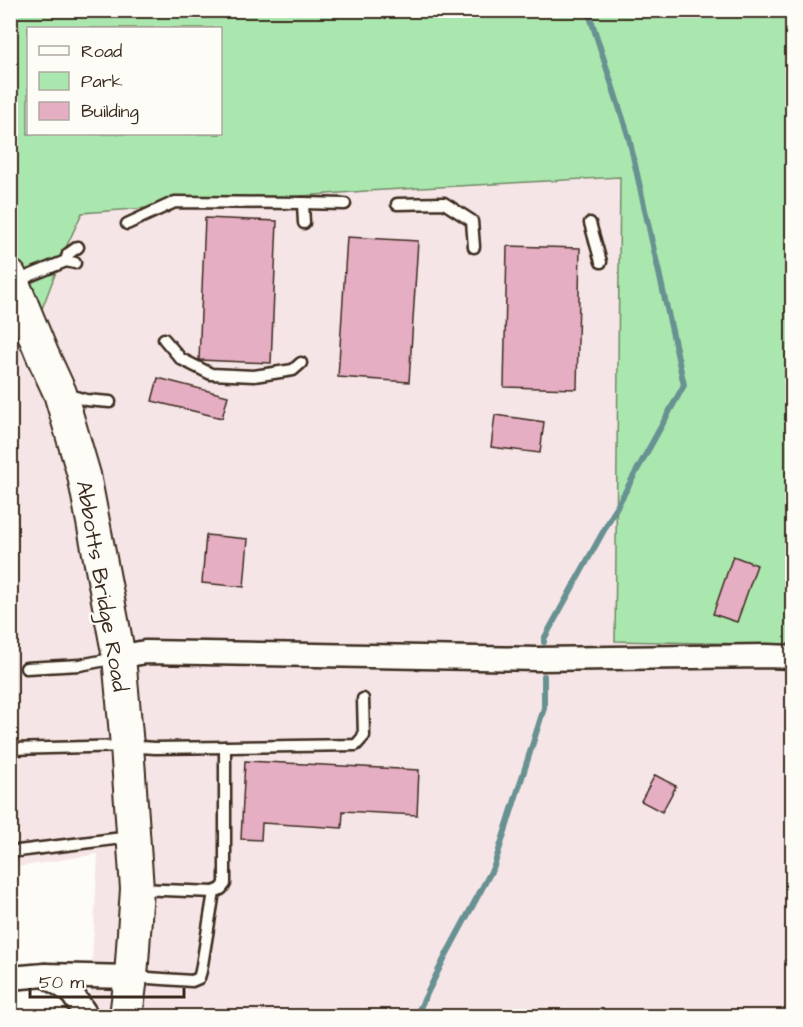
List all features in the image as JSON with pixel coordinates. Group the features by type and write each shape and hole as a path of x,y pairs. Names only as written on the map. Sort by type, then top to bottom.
{"main road":[{"name":"Abbotts Bridge Road","path":"12,279 60,393 84,475 119,657 137,889 126,1017"}],"street":[{"path":"119,657 145,652 537,659 792,657"},
{"path":"10,978 45,975 131,977"},
{"path":"45,975 71,992 87,1017"}],"lane":[{"path":"127,224 175,202 345,204"},
{"path":"303,203 304,223"},
{"path":"397,204 444,203 472,221 474,247"},
{"path":"590,223 601,262"},
{"path":"12,279 70,262 68,255 78,247"},
{"path":"165,339 181,359 211,374 254,376 293,370 301,363"},
{"path":"60,393 86,400 110,402"},
{"path":"26,668 80,665 119,657"},
{"path":"10,749 357,745 364,736 363,699"},
{"path":"137,889 214,892 225,884 225,747"},
{"path":"10,852 134,836"},
{"path":"131,977 192,981 199,978 214,892"}],"shaded area":[{"path":"620,177 615,641 792,645 792,1016 89,1016 98,854 11,868 11,344 31,338 81,213 366,191"}],"green space":[{"path":"11,11 792,11 792,645 615,641 620,177 366,191 82,213 62,256 31,338 11,288"}],"building":[{"path":"205,218 277,221 271,363 199,360"},
{"path":"347,237 418,241 409,382 338,377"},
{"path":"507,246 580,248 577,389 504,387"},
{"path":"158,378 228,396 222,418 152,401"},
{"path":"495,415 544,422 540,453 491,447"},
{"path":"206,535 248,539 244,587 202,583"},
{"path":"733,556 757,565 737,622 713,614"},
{"path":"245,761 419,770 417,815 343,811 342,828 262,823 261,840 241,839"},
{"path":"655,775 676,786 662,812 641,801"}],"waterway":[{"path":"544,642 684,385 629,138 588,10"},
{"path":"416,1016 494,866 544,708 544,676"}]}
